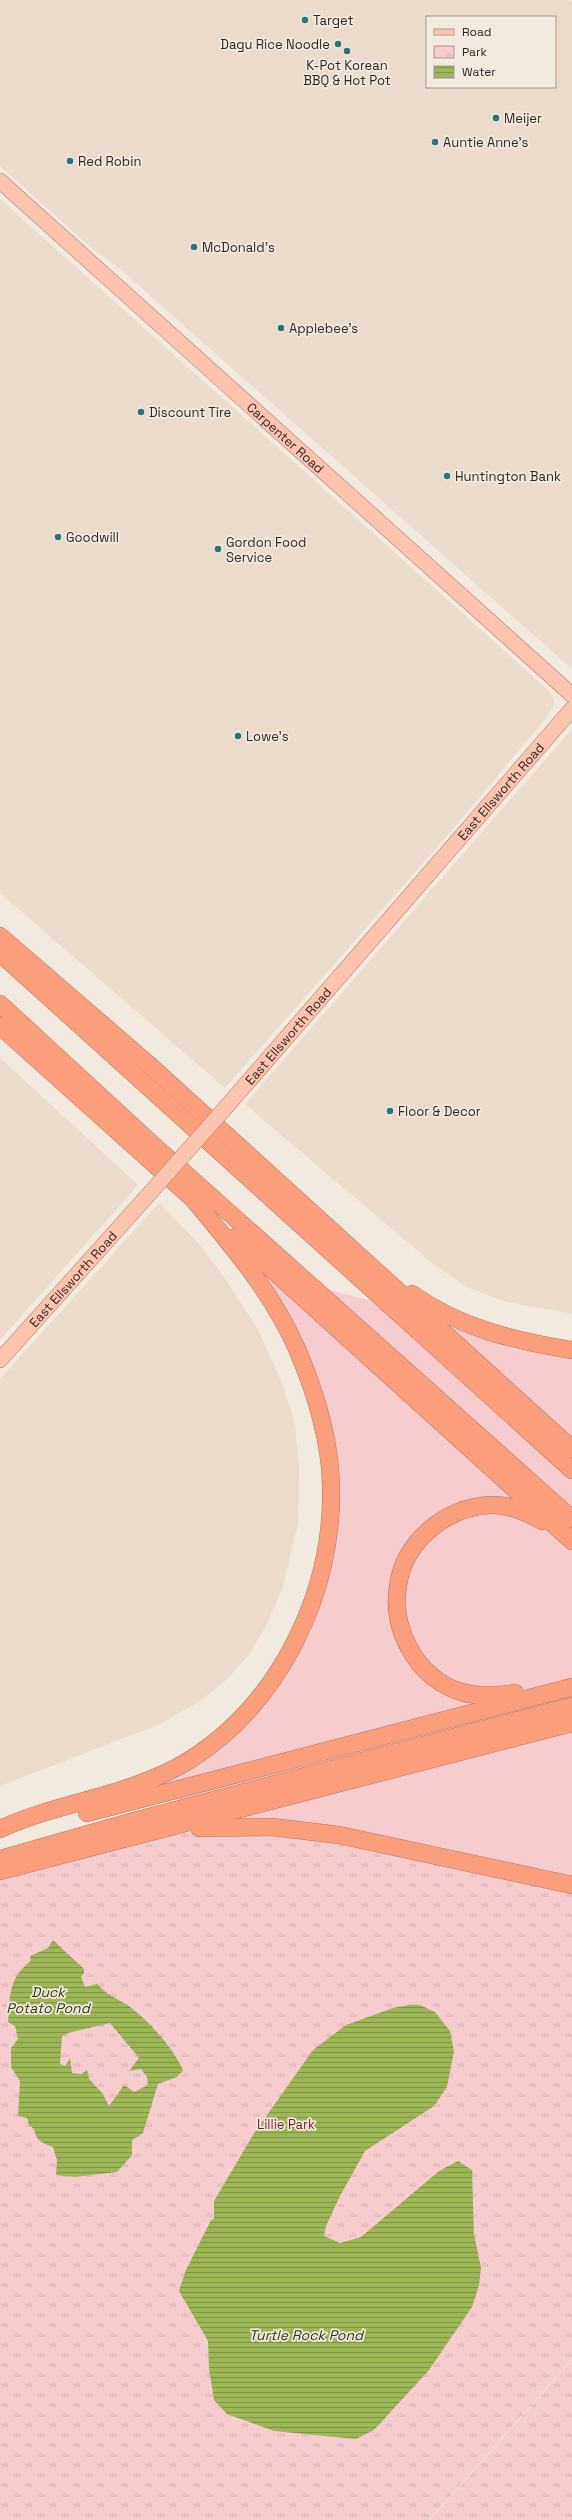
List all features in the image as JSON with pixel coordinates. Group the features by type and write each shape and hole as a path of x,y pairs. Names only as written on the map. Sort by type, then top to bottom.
{"highway":[{"path":"0,936 147,1063 572,1449"},
{"path":"0,953 572,1470"},
{"path":"0,1004 150,1142 572,1519"},
{"path":"0,1026 571,1541"},
{"path":"0,1829 153,1779 189,1760 228,1729 260,1696 286,1658 307,1617 323,1567 329,1526 331,1485 327,1448 317,1404 296,1349 275,1306 237,1250 193,1199"},
{"path":"371,1265 422,1301 485,1332 524,1342 572,1350"},
{"path":"554,1692 480,1696 445,1685 428,1672 414,1657 403,1636 397,1613 398,1586 404,1565 414,1546 428,1530 446,1517 466,1509 491,1505 515,1508 534,1517 571,1541"},
{"path":"0,1836 572,1687"},
{"path":"0,1859 134,1821 572,1706"},
{"path":"0,1871 572,1723"},
{"path":"148,1833 216,1826 272,1826 338,1836 572,1885"}],"main road":[{"name":"Carpenter Road","path":"0,181 572,694"},
{"name":"East Ellsworth Road","path":"0,1360 227,1106 572,709"}],"shaded area":[{"path":"0,0 568,0 572,3 572,669 120,269 88,245 0,166"},
{"path":"0,199 548,690 554,700 553,707 545,719 453,829 225,1088 0,893"},
{"path":"572,729 572,1314 506,1302 467,1287 432,1263 245,1104"},
{"path":"0,1058 138,1185 0,1340"},
{"path":"159,1203 201,1246 226,1280 257,1328 282,1383 295,1425 299,1468 298,1524 283,1586 267,1624 248,1656 227,1679 200,1701 160,1724 0,1786 0,1379"}],"green space":[{"path":"262,1272 440,1319 514,1349 572,1357 572,1876 333,1826 238,1820 148,1790 203,1759 264,1705 311,1632 337,1538 333,1446"},
{"name":"Lillie Park","path":"204,1831 278,1832 572,1889 572,2359 429,2520 0,2520 0,1876 181,1833"},
{"path":"572,2360 572,2520 430,2520"}],"water":[{"name":"Duck Potato Pond","path":"53,1940 84,1969 84,1973 81,1977 85,1987 97,1984 143,2018 167,2044 183,2070 177,2077 158,2084 143,2133 132,2140 132,2155 117,2172 75,2177 56,2175 57,2160 53,2147 38,2139 34,2129 29,2125 27,2118 18,2116 20,2081 11,2067 11,2048 18,2039 15,2026 8,2022 10,1996 14,1981 18,1974 23,1967 31,1961 30,1956 48,1948","holes":["110,2023 139,2058 129,2071 141,2069 147,2077 148,2085 134,2092 124,2085 109,2106 103,2094 89,2079 87,2070 81,2074 72,2073 70,2058 65,2066 60,2064 62,2036 68,2033"]},
{"name":"Turtle Rock Pond","path":"409,2005 420,2005 435,2012 450,2031 454,2051 447,2087 434,2106 365,2151 340,2196 326,2226 324,2236 340,2243 361,2237 439,2171 458,2161 472,2170 474,2234 481,2268 479,2285 472,2307 429,2370 374,2430 356,2439 274,2431 227,2414 214,2400 209,2369 208,2341 179,2291 186,2270 211,2220 214,2219 214,2201 253,2135 313,2050 346,2025 393,2008"}],"place":[{"name":"Target","path":"305,20"},
{"name":"Dagu Rice Noodle","path":"338,44"},
{"name":"K-Pot Korean BBQ & Hot Pot","path":"347,51"},
{"name":"Meijer","path":"496,118"},
{"name":"Auntie Anne's","path":"435,142"},
{"name":"Red Robin","path":"70,161"},
{"name":"McDonald's","path":"194,247"},
{"name":"Applebee's","path":"281,328"},
{"name":"Discount Tire","path":"141,412"},
{"name":"Huntington Bank","path":"447,476"},
{"name":"Goodwill","path":"58,537"},
{"name":"Gordon Food Service","path":"218,549"},
{"name":"Lowe's","path":"238,736"},
{"name":"Floor & Decor","path":"390,1111"}]}
